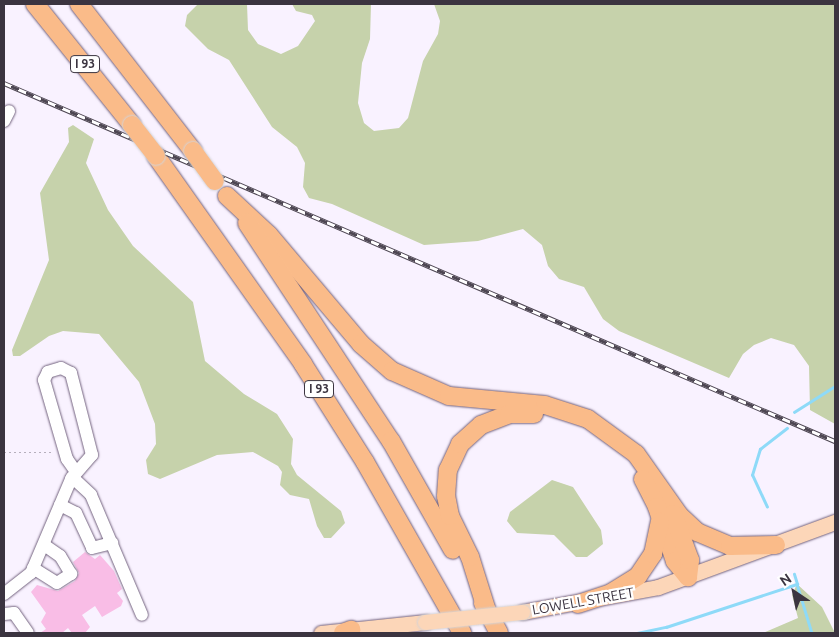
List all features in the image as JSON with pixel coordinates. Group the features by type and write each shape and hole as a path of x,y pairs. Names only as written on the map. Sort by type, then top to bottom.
{"highway":[{"name":"I 93","path":"35,4 156,156 303,364 393,510 462,633"},
{"name":"I 93","path":"79,4 227,196 391,441 499,633"},
{"path":"227,196 269,235 361,344 392,371 443,394 545,404 588,419 630,448 687,524 704,537 730,546 776,545"},
{"path":"486,608 470,557 450,516 446,488 456,450 470,433 488,421 530,413 581,427 631,465 660,514 675,561 688,578"},
{"path":"663,491 688,553 688,578"},
{"path":"578,604 611,593 643,570 658,538 660,514"}],"main road":[{"name":"LOWELL STREET","path":"321,633 347,632 578,604 688,578 835,522"}],"lane":[{"path":"4,594 23,582 34,568 74,474 90,461 93,452 71,373 60,368 48,372 44,382 67,459 74,474 87,488 142,615"},
{"path":"60,504 76,513 92,548 112,543"},
{"path":"34,568 57,583 71,574 64,560 44,545"},
{"path":"4,614 14,613 28,633"}],"path":[{"path":"4,452 52,452"}],"green space":[{"path":"198,4 247,4 248,30 258,44 281,54 298,46 315,21 312,15 296,11 292,4 371,4 370,39 362,63 358,103 364,123 374,131 399,128 408,118 423,61 438,34 440,21 434,4 835,4 835,424 810,410 809,366 794,345 771,338 754,345 743,354 729,378 619,331 603,319 584,287 559,279 548,266 542,245 523,229 478,241 424,245 332,204 309,198 303,187 305,163 297,147 272,127 229,60 208,49 185,26 187,15"},
{"path":"73,125 94,139 86,163 108,210 133,246 193,302 205,361 244,394 277,414 293,439 291,464 297,475 341,511 345,523 331,538 324,538 317,526 309,499 290,495 280,485 282,472 278,466 253,452 217,455 160,479 148,474 146,460 156,444 155,424 139,382 99,334 63,331 49,336 20,356 13,356 12,350 49,260 40,193 69,142 68,128"},
{"path":"552,480 573,487 601,530 603,544 587,557 576,557 554,535 517,533 507,521 510,512"},
{"path":"797,584 822,607 835,633 763,633 798,618 792,595"}],"building":[{"path":"85,552 95,559 100,555 114,571 122,589 117,593 123,601 121,606 102,617 95,606 82,615 90,627 85,633 72,633 68,628 62,633 40,633 46,629 41,622 46,613 31,592 37,585 58,591 75,581 79,573 73,562"}],"waterway":[{"path":"794,412 835,386"},
{"path":"767,507 752,475 760,449 787,428"},
{"path":"637,633 666,627 797,584 794,574"},
{"path":"797,584 812,633"}],"railway":[{"path":"4,83 835,441"}]}
